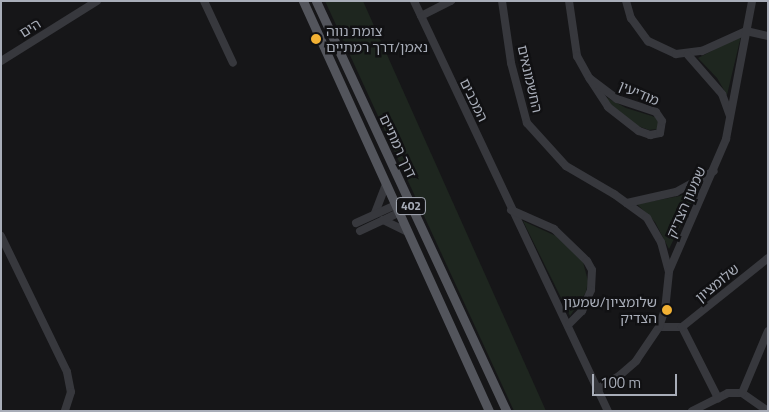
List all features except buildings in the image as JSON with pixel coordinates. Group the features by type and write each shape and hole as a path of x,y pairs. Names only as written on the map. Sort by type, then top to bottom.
{"main road":[{"name":"דרך רמתיים","path":"303,1 489,411"},
{"name":"דרך רמתיים","path":"317,2 506,411"}],"street":[{"name":"הים","path":"1,61 97,1"},
{"path":"204,1 233,63"},
{"name":"המכבים","path":"414,1 511,210 569,324 608,411"},
{"path":"421,16 451,1"},
{"name":"החשמונאים","path":"502,1 510,63 527,123 566,166 628,202 647,218 654,230 669,271"},
{"name":"מודיעין","path":"569,1 577,56 590,79 617,118 639,131 655,135 660,133 662,121 656,112 617,99 590,79"},
{"path":"626,1 634,24 648,41 676,54 688,55 746,31 768,36"},
{"name":"שמעון הצדיק","path":"599,388 619,376 636,361 659,327 665,310 669,271 714,171 726,139 752,1"},
{"path":"688,55 722,94 730,117"},
{"path":"628,202 676,192 714,171"},
{"path":"375,213 385,194 386,183"},
{"path":"356,223 395,204 409,202"},
{"path":"360,231 398,213 409,202"},
{"path":"511,210 554,229 587,261 593,280 591,290 582,311 569,324"},
{"path":"383,220 406,230"},
{"path":"1,236 68,372 71,392 66,411"},
{"name":"שלומציון","path":"682,327 768,258"},
{"path":"659,327 682,327 718,398"},
{"path":"742,393 768,331"},
{"path":"742,393 768,411"},
{"path":"692,411 718,398 742,393 768,404"}],"shaded area":[{"path":"325,1 363,1 546,411 514,411"},
{"path":"741,36 727,95 717,78 698,58"},
{"path":"604,96 626,108 655,117 659,123 657,129 649,130 635,125 614,109"},
{"path":"699,188 669,249 655,222 637,204 680,196"},
{"path":"523,221 556,236 583,262 588,281 586,292 570,316"}],"place":[{"name":"צומת נווה נאמן/דרך רמתיים","path":"316,39"},
{"name":"שלומציון/שמעון הצדיק","path":"667,310"}]}
